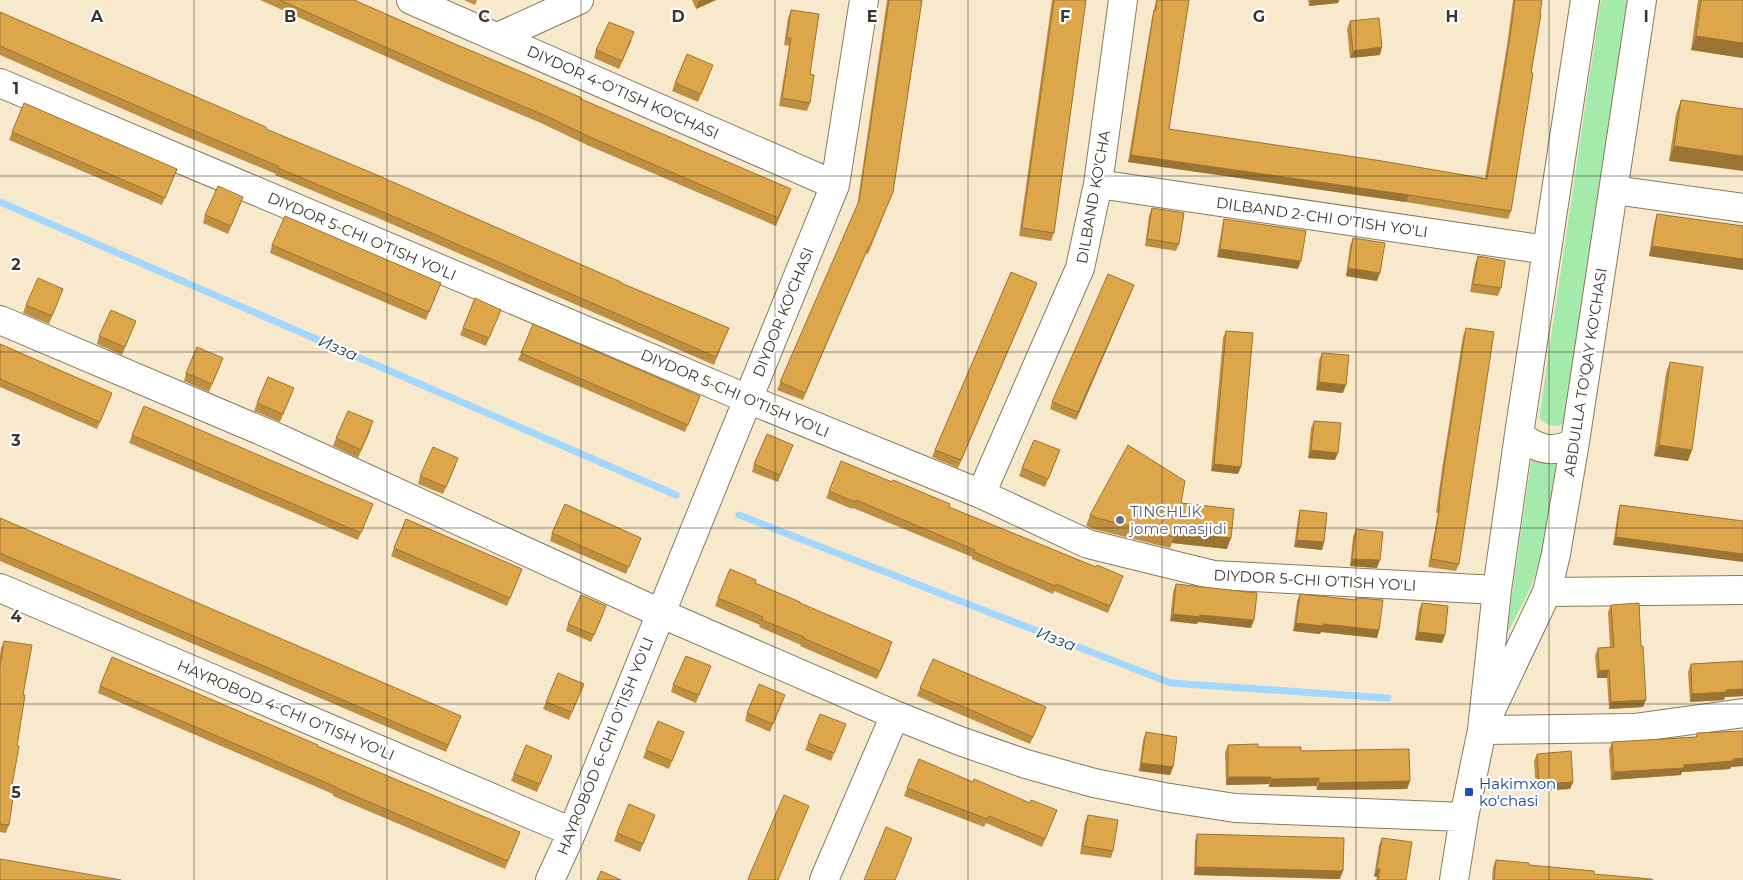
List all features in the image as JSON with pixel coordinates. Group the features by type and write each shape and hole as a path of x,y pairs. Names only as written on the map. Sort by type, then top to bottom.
{"street":[{"name":"DIYDOR 4-O'TISH KO'CHASI","path":"411,0 835,185"},
{"path":"498,37 579,0"},
{"name":"DIYDOR KO'CHASI","path":"660,613 835,185 864,0"},
{"name":"DILBAND KO'CHA","path":"981,494 1080,268 1098,184 1123,0"},
{"name":"ABDULLA TO'QAY KO'CHASI","path":"1454,880 1464,817 1482,730 1497,590 1519,434 1585,0"},
{"name":"ABDULLA TO'QAY KO'CHASI","path":"1482,730 1547,592 1556,554 1575,442 1642,0"},
{"name":"DIYDOR 5-CHI O'TISH YO'LI","path":"0,83 748,400 981,494 1088,544 1214,575 1497,590"},
{"name":"DILBAND 2-CHI O'TISH YO'LI","path":"1098,184 1547,250"},
{"path":"1614,190 1743,208"},
{"path":"0,320 278,438 660,613 895,715 1026,764 1094,783 1234,808 1464,817"},
{"path":"1519,434 1531,444 1546,450 1561,449 1575,442"},
{"name":"HAYROBOD 4-CHI O'TISH YO'LI","path":"0,588 572,832"},
{"path":"1547,592 1743,590"},
{"name":"HAYROBOD 6-CHI O'TISH YO'LI","path":"550,880 572,832 660,613"},
{"path":"1482,730 1634,728 1743,713"},
{"path":"824,880 895,715"}],"green space":[{"path":"1601,0 1628,0 1566,422 1552,426 1539,418"},
{"path":"1532,456 1560,459 1545,548 1530,589 1506,636"}],"building":[{"path":"280,0 354,0 791,189 778,218"},
{"path":"889,0 922,0 893,192 805,393 780,382 859,201"},
{"path":"1054,0 1086,0 1054,233 1022,228"},
{"path":"1157,0 1189,0 1169,129 1487,179 1515,0 1542,0 1531,73 1533,73 1511,211 1131,155"},
{"path":"1701,0 1743,0 1743,43 1696,36"},
{"path":"791,10 819,14 810,74 814,75 810,103 782,98 791,38 787,38"},
{"path":"0,12 621,283 729,328 716,357 0,46"},
{"path":"1379,18 1382,47 1353,51 1350,21"},
{"path":"609,22 634,32 622,61 596,50"},
{"path":"687,54 713,65 701,94 675,83"},
{"path":"1681,100 1743,109 1743,156 1674,146"},
{"path":"24,103 177,169 165,198 12,132"},
{"path":"218,186 243,197 231,226 205,215"},
{"path":"1152,208 1184,213 1179,244 1147,239"},
{"path":"1657,214 1743,226 1743,259 1652,246"},
{"path":"285,216 441,283 429,312 272,245"},
{"path":"1224,219 1306,231 1301,261 1220,249"},
{"path":"1353,238 1385,243 1380,273 1348,268"},
{"path":"1478,256 1505,261 1501,288 1473,284"},
{"path":"1011,272 1037,283 961,460 935,450"},
{"path":"1108,274 1134,285 1078,412 1052,402"},
{"path":"38,278 63,289 52,316 26,305"},
{"path":"475,298 501,310 489,338 463,328"},
{"path":"111,310 136,321 125,347 99,336"},
{"path":"533,324 700,396 688,425 521,353"},
{"path":"1466,328 1494,332 1459,564 1431,559"},
{"path":"1226,331 1253,333 1241,467 1214,464"},
{"path":"0,344 112,393 100,422 0,379"},
{"path":"197,347 223,358 212,384 186,373"},
{"path":"1322,353 1349,355 1346,385 1319,382"},
{"path":"1670,362 1703,367 1692,450 1659,445"},
{"path":"268,377 294,388 283,414 257,403"},
{"path":"144,406 373,504 361,533 132,435"},
{"path":"348,411 373,421 361,450 336,438"},
{"path":"1314,421 1341,423 1338,453 1311,450"},
{"path":"767,434 793,445 780,475 754,464"},
{"path":"1034,440 1060,450 1048,479 1022,468"},
{"path":"1128,445 1185,481 1181,503 1234,509 1231,538 1175,532 1174,537 1090,515"},
{"path":"433,447 458,458 446,487 420,476"},
{"path":"841,461 892,482 893,480 950,504 949,507 1096,567 1097,565 1123,576 1110,606 1056,584 1055,586 974,552 975,550 856,500 855,502 829,491"},
{"path":"565,504 641,538 629,567 552,533"},
{"path":"1620,505 1743,521 1743,554 1616,537"},
{"path":"1300,510 1327,513 1324,542 1297,540"},
{"path":"0,518 461,716 448,745 0,553"},
{"path":"406,519 522,569 510,598 394,548"},
{"path":"1356,529 1383,532 1380,560 1352,559"},
{"path":"730,569 756,580 755,583 892,642 880,671 762,620 763,617 718,598"},
{"path":"1176,584 1257,593 1254,620 1173,614"},
{"path":"1300,594 1356,600 1356,598 1383,600 1379,630 1296,623"},
{"path":"581,595 606,606 594,635 568,624"},
{"path":"1422,603 1448,606 1445,635 1418,632"},
{"path":"1639,603 1646,700 1611,702 1609,670 1599,671 1598,648 1614,647 1611,605"},
{"path":"4,641 32,645 23,695 25,695 17,746 19,746 10,797 13,798 9,825 0,824 0,667"},
{"path":"686,656 711,666 699,695 673,685"},
{"path":"112,657 520,832 508,861 100,686"},
{"path":"933,659 1046,707 1033,737 920,688"},
{"path":"1743,661 1743,689 1692,694 1691,664"},
{"path":"558,673 584,684 572,712 546,702"},
{"path":"759,684 785,695 773,724 747,713"},
{"path":"820,714 846,724 834,753 808,743"},
{"path":"658,721 684,732 672,761 646,750"},
{"path":"1743,731 1743,758 1733,759 1733,761 1684,765 1684,768 1614,772 1612,742 1697,737 1697,733"},
{"path":"1146,732 1177,737 1173,767 1141,763"},
{"path":"1258,744 1258,747 1301,747 1301,751 1409,749 1410,781 1319,783 1319,778 1271,779 1271,777 1228,777 1228,745"},
{"path":"526,745 552,756 540,784 514,774"},
{"path":"1571,751 1573,782 1539,784 1537,754"},
{"path":"919,759 973,782 974,779 1030,803 1031,800 1057,810 1045,839 989,816 987,819 907,788"},
{"path":"784,795 809,806 778,880 749,880 748,879"},
{"path":"629,804 655,815 643,844 617,833"},
{"path":"1088,815 1118,820 1113,851 1083,846"},
{"path":"886,827 912,838 895,880 864,880"},
{"path":"1197,834 1344,838 1343,871 1196,867"},
{"path":"1382,838 1412,842 1406,880 1378,880 1380,869 1377,869"},
{"path":"0,859 121,880 0,880"},
{"path":"1496,860 1594,871 1594,874 1653,880 1494,880"},
{"path":"601,871 621,880 597,880"}],"waterway":[{"name":"Изза","path":"0,202 676,495"},
{"name":"Изза","path":"739,515 1171,683 1388,698"}],"place":[{"name":"TINCHLIK jome masjidi","path":"1120,520"},
{"name":"Hakimxon ko'chasi","path":"1469,792"}]}
